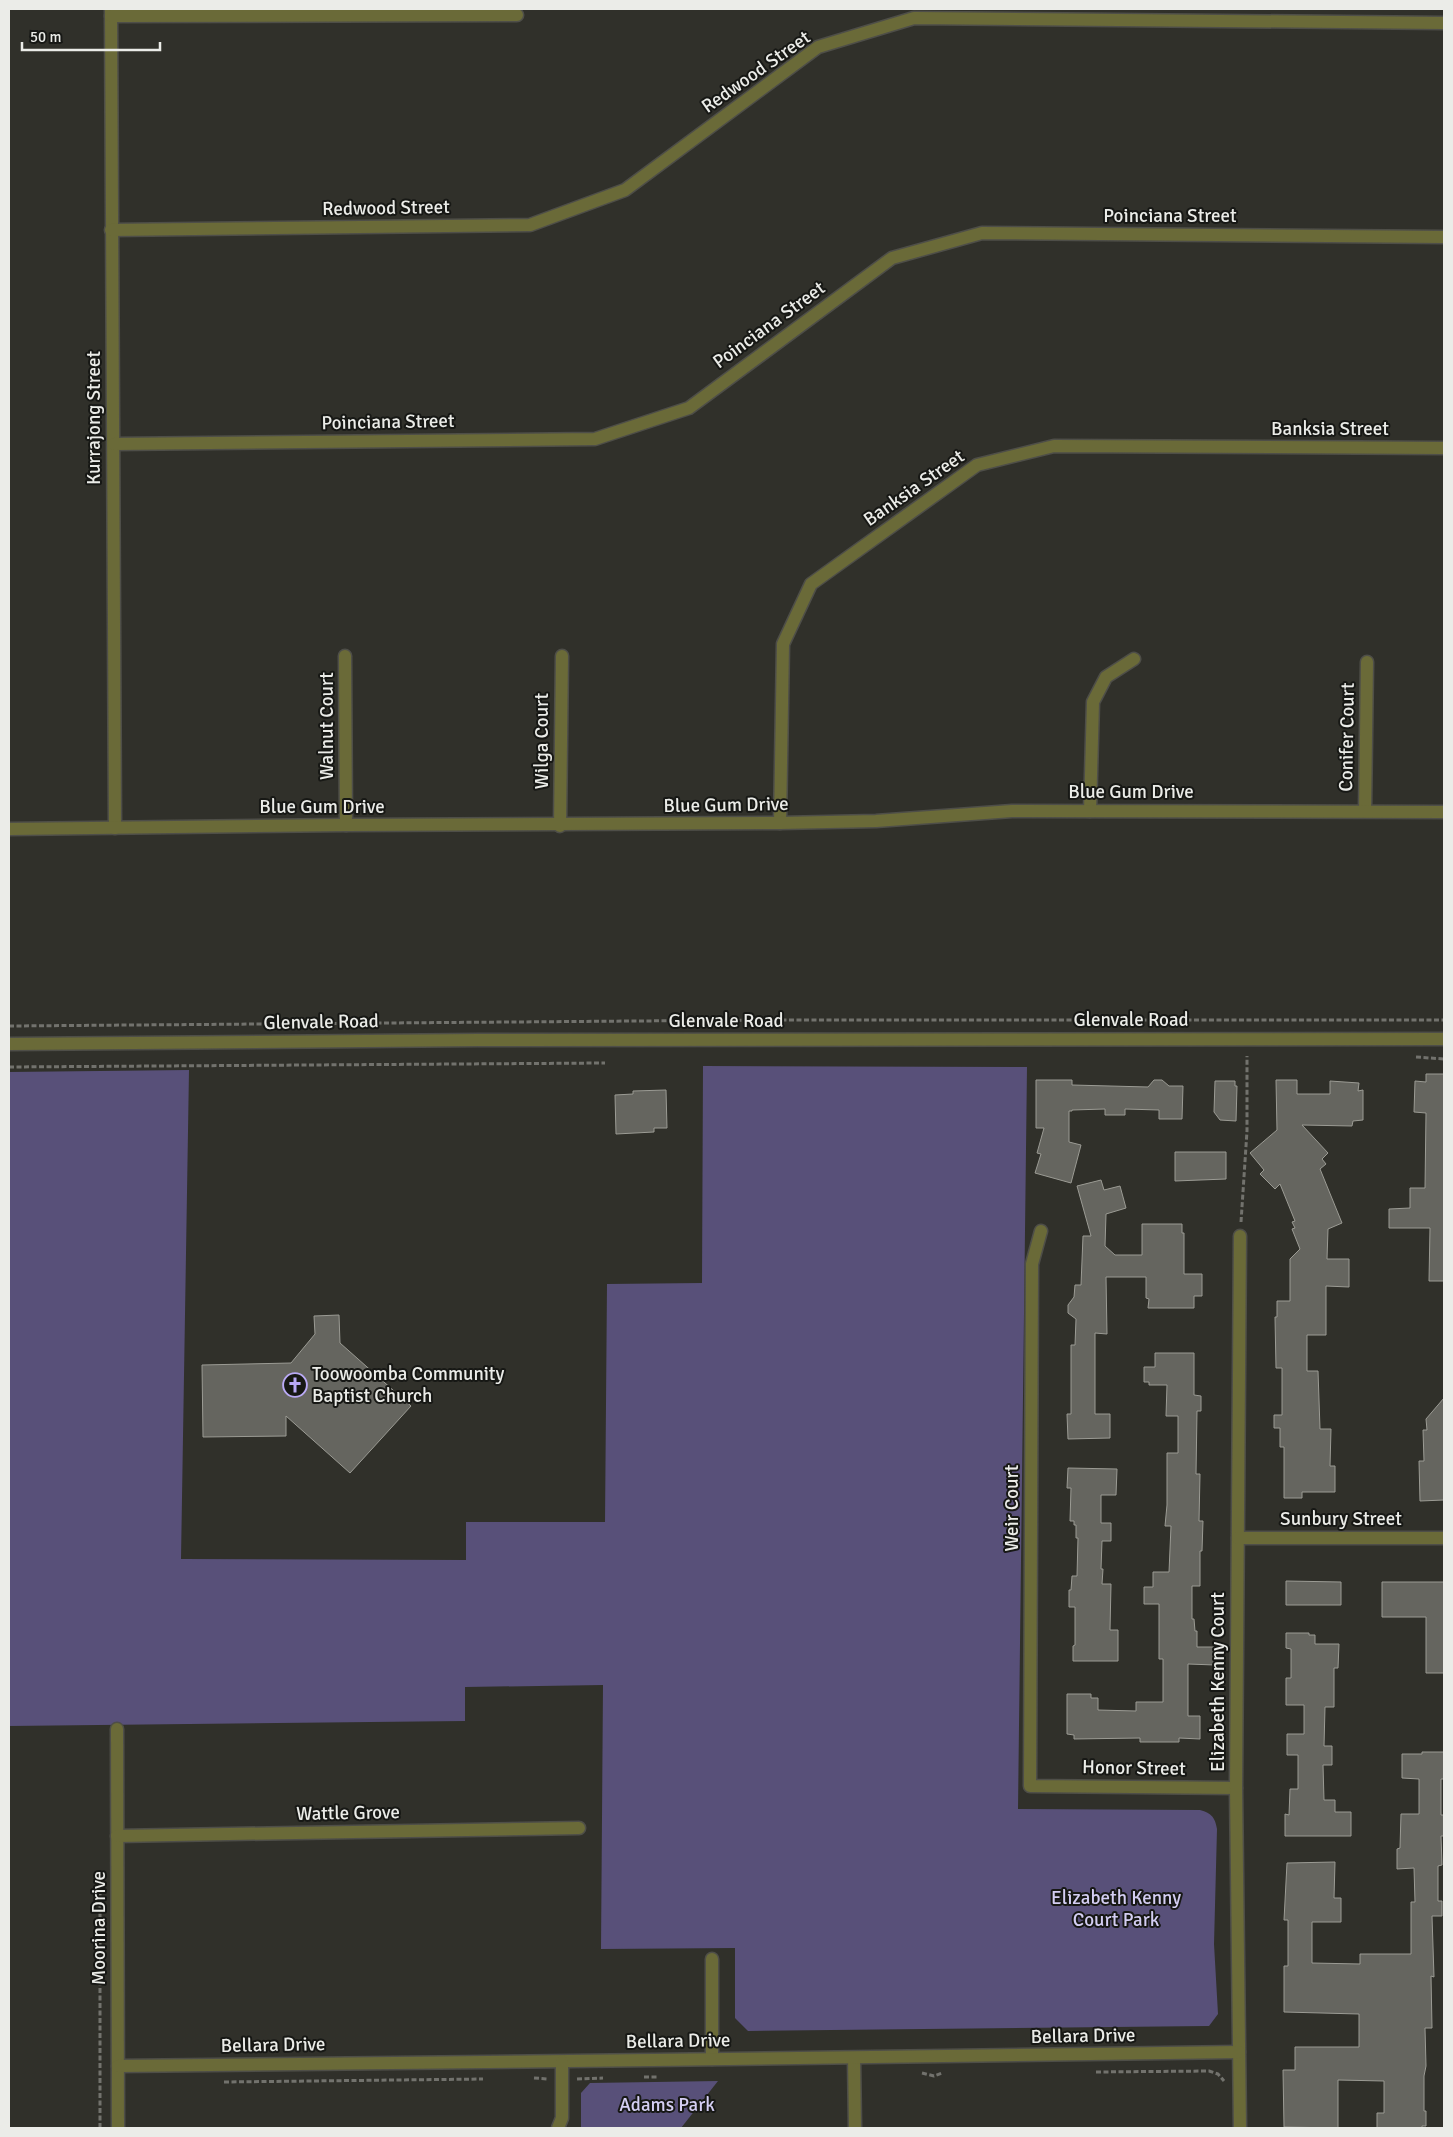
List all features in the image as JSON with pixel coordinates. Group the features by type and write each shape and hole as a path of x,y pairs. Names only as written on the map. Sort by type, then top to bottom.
{"street":[{"path":"111,12 517,14"},
{"name":"Kurrajong Street","path":"111,12 115,828"},
{"name":"Redwood Street","path":"111,230 530,225 625,190 818,48 914,18 1444,23"},
{"name":"Poinciana Street","path":"114,444 595,439 689,408 892,258 982,234 1444,237"},
{"name":"Banksia Street","path":"780,823 783,644 812,584 977,464 1054,446 1444,448"},
{"name":"Walnut Court","path":"345,656 346,825"},
{"name":"Wilga Court","path":"560,826 562,656"},
{"path":"1090,811 1092,702 1106,677 1134,659"},
{"name":"Conifer Court","path":"1365,812 1367,662"},
{"name":"Blue Gum Drive","path":"9,829 780,823 876,821 1012,811 1444,812"},
{"name":"Glenvale Road","path":"9,1044 478,1040 1444,1038"},
{"name":"Weir Court","path":"1030,1786 1032,1264 1041,1231"},
{"name":"Elizabeth Kenny Court","path":"1240,1236 1236,1788 1240,2128"},
{"name":"Sunbury Street","path":"1238,1538 1444,1538"},
{"name":"Moorina Drive","path":"117,1729 118,2128"},
{"name":"Honor Street","path":"1030,1786 1236,1788"},
{"name":"Wattle Grove","path":"117,1836 579,1828"},
{"path":"712,1959 712,2059"},
{"name":"Bellara Drive","path":"118,2066 562,2062 1239,2052"},
{"path":"854,2058 855,2128"},
{"path":"558,2128 562,2118 562,2062"}],"path":[{"path":"9,1026 752,1020 1444,1020"},
{"path":"1240,1236 1247,1132 1247,1056"},
{"path":"1416,1057 1444,1059"},
{"path":"9,1067 605,1063"},
{"path":"100,1861 100,2128"},
{"path":"526,2078 584,2079"},
{"path":"216,2082 488,2079"}],"green space":[{"name":"Elizabeth Kenny Court Park","path":"703,1066 1027,1067 1018,1809 1200,1810 1212,1817 1217,1829 1214,1944 1218,2014 1209,2026 748,2031 735,2018 735,1948 601,1949 603,1685 465,1687 465,1721 9,1726 9,1072 189,1070 181,1559 466,1560 466,1522 605,1522 607,1284 702,1283"},
{"name":"Adams Park","path":"718,2081 681,2128 581,2128 581,2093 590,2083"}],"building":[{"path":"1426,1074 1444,1074 1444,1281 1429,1281 1430,1228 1389,1228 1389,1209 1410,1208 1410,1188 1425,1188 1426,1113 1414,1112 1415,1081 1426,1082"},
{"path":"1036,1080 1072,1080 1072,1085 1148,1087 1154,1080 1162,1080 1169,1086 1183,1086 1182,1119 1159,1119 1159,1110 1125,1109 1125,1115 1105,1115 1105,1109 1069,1111 1069,1142 1081,1145 1071,1183 1035,1173 1041,1154 1037,1153 1044,1128 1036,1128"},
{"path":"1276,1080 1297,1080 1297,1094 1330,1094 1330,1081 1359,1083 1358,1091 1363,1090 1363,1120 1353,1121 1352,1126 1302,1125 1328,1153 1322,1159 1326,1164 1320,1169 1342,1223 1328,1229 1327,1259 1349,1259 1349,1287 1326,1286 1326,1335 1307,1335 1307,1371 1318,1371 1320,1429 1331,1429 1330,1466 1335,1466 1335,1492 1302,1492 1302,1498 1284,1498 1284,1447 1280,1447 1280,1428 1274,1428 1274,1415 1282,1415 1282,1368 1276,1368 1275,1317 1277,1317 1277,1301 1290,1301 1290,1259 1300,1249 1292,1229 1295,1228 1292,1222 1295,1221 1280,1184 1275,1189 1260,1174 1264,1170 1250,1153 1277,1130"},
{"path":"1215,1081 1235,1081 1235,1086 1237,1086 1236,1121 1220,1120 1214,1112"},
{"path":"666,1090 667,1128 654,1128 654,1132 616,1134 615,1095 633,1094 633,1091"},
{"path":"1175,1152 1226,1152 1226,1179 1175,1181"},
{"path":"1101,1180 1104,1190 1120,1186 1126,1208 1106,1214 1105,1246 1115,1255 1142,1255 1142,1224 1182,1224 1182,1233 1184,1233 1184,1274 1202,1274 1202,1296 1194,1296 1194,1308 1148,1308 1149,1299 1146,1298 1146,1277 1106,1277 1107,1334 1095,1333 1095,1414 1110,1414 1110,1438 1068,1439 1067,1414 1071,1414 1071,1345 1075,1345 1076,1319 1068,1313 1068,1305 1074,1297 1075,1285 1081,1285 1083,1236 1091,1236 1077,1186"},
{"name":"Toowoomba Community Baptist Church","path":"339,1315 340,1343 411,1406 350,1473 286,1416 286,1436 203,1437 202,1365 291,1363 315,1334 314,1316"},
{"path":"1155,1353 1194,1353 1194,1395 1201,1396 1201,1411 1197,1411 1196,1474 1200,1474 1199,1521 1203,1521 1202,1551 1200,1551 1200,1586 1192,1586 1192,1619 1194,1619 1195,1631 1197,1631 1197,1647 1215,1647 1215,1665 1188,1664 1188,1716 1200,1716 1200,1739 1179,1738 1179,1742 1140,1742 1140,1738 1074,1739 1074,1735 1067,1734 1067,1694 1091,1694 1091,1698 1098,1698 1098,1710 1136,1711 1136,1702 1163,1702 1163,1659 1159,1659 1159,1604 1144,1604 1144,1587 1153,1587 1153,1572 1169,1572 1171,1526 1165,1526 1167,1453 1178,1453 1178,1416 1166,1416 1167,1385 1149,1385 1149,1382 1144,1382 1144,1367 1155,1367"},
{"path":"1444,1398 1444,1500 1420,1501 1419,1461 1424,1461 1423,1430 1427,1430 1426,1419"},
{"path":"1068,1468 1117,1469 1116,1495 1101,1495 1101,1523 1111,1523 1111,1541 1102,1541 1101,1569 1103,1569 1102,1584 1111,1584 1110,1630 1118,1630 1118,1661 1073,1661 1075,1607 1069,1607 1069,1590 1071,1590 1072,1576 1077,1576 1078,1538 1076,1538 1076,1525 1074,1525 1074,1521 1070,1521 1071,1488 1067,1488"},
{"path":"1286,1581 1341,1582 1341,1605 1286,1605"},
{"path":"1382,1582 1444,1582 1444,1673 1426,1673 1426,1617 1382,1617"},
{"path":"1286,1633 1309,1633 1309,1635 1315,1635 1315,1644 1339,1644 1338,1668 1334,1668 1334,1707 1325,1707 1324,1746 1332,1746 1332,1765 1323,1765 1324,1800 1335,1800 1335,1812 1351,1812 1351,1836 1285,1836 1285,1814 1289,1815 1290,1789 1298,1789 1298,1755 1287,1755 1287,1734 1304,1734 1304,1705 1286,1705 1286,1678 1291,1678 1291,1649 1286,1648"},
{"path":"1422,1752 1444,1752 1444,1779 1441,1779 1441,1815 1444,1815 1444,1836 1441,1836 1442,1865 1438,1866 1438,1901 1442,1901 1442,1916 1432,1916 1434,1977 1431,1976 1432,2028 1425,2028 1424,2111 1426,2111 1426,2126 1422,2126 1422,2128 1377,2128 1377,2113 1384,2113 1384,2081 1338,2080 1338,2128 1284,2127 1283,2070 1295,2070 1295,2047 1359,2047 1359,2014 1284,2012 1284,1966 1288,1966 1288,1920 1284,1920 1287,1863 1335,1862 1334,1898 1341,1898 1341,1922 1312,1922 1312,1963 1360,1964 1360,1954 1411,1954 1411,1902 1415,1902 1414,1868 1397,1869 1397,1849 1400,1848 1401,1814 1419,1814 1419,1779 1402,1778 1402,1754 1422,1754"}],"place":[{"name":"Toowoomba Community Baptist Church","path":"295,1385"}]}
